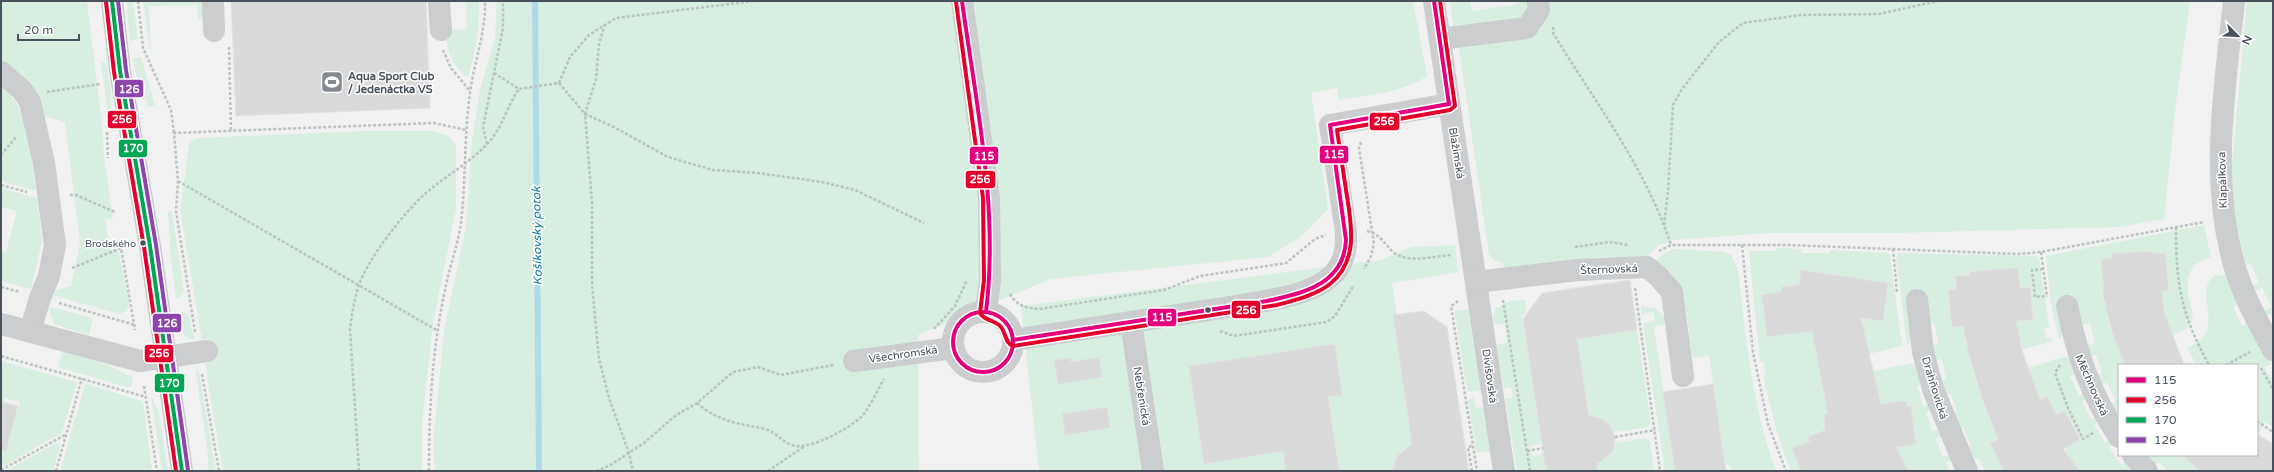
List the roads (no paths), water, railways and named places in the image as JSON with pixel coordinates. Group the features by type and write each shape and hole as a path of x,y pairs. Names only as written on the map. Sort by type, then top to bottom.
{"main road":[{"path":"112,1 120,71 150,246 182,471"}],"street":[{"path":"213,1 221,36"},
{"path":"440,1 441,30"},
{"path":"962,1 989,198 990,280 986,312 1001,318 1007,324 1013,340 1249,304 1276,299 1312,288 1330,278 1340,265 1346,247 1346,232 1330,125 1449,104"},
{"name":"Blažimská","path":"1434,1 1476,282"},
{"path":"1440,39 1527,28 1539,10 1538,1"},
{"name":"Klapálkova","path":"2234,1 2221,150 2221,197 2226,231 2233,262 2255,316 2262,350"},
{"path":"1,72 11,79 26,96 33,111 44,163 55,245 49,276 40,298 30,332"},
{"name":"Šternovská","path":"1476,282 1578,270 1640,276 1658,276 1672,292 1683,376"},
{"name":"Divišovská","path":"1476,282 1504,471"},
{"name":"Drahňovická","path":"1917,300 1924,352 1933,389 1967,471"},
{"name":"Měchnovská","path":"2067,306 2082,366 2106,417 2118,435"},
{"name":"Všechromská","path":"986,312 970,314 960,321 954,332 952,348 955,356 966,368 973,371 990,372 1004,364 1009,357 1013,340"},
{"name":"Nebřenická","path":"1131,322 1153,471"},
{"path":"1,324 140,361 202,352"},
{"name":"Všechromská","path":"854,361 952,348"},
{"path":"2134,456 2147,471"}],"waterway":[{"name":"Košíkovský potok","path":"535,1 539,471"}],"place":[{"name":"Aqua Sport Club / Jedenáctka VS","path":"332,82"},
{"name":"Brodského","path":"143,243"}]}
